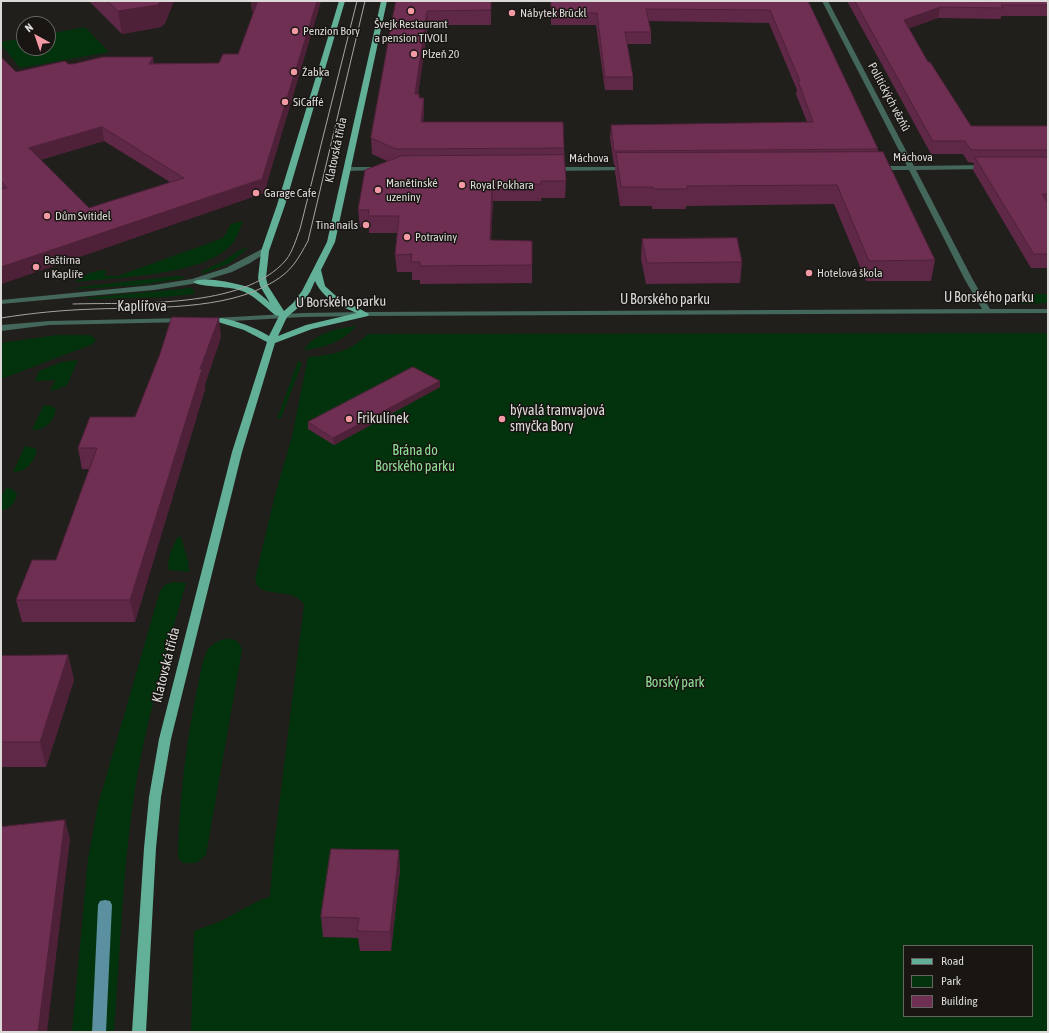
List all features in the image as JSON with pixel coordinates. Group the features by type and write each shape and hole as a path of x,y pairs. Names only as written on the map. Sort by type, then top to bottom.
{"main road":[{"path":"283,316 264,286 262,278 265,251 281,205 342,1"},
{"name":"Klatovská třída","path":"139,1032 150,848 155,798 165,738 175,695 233,465 271,341 283,316 296,305 306,292 331,242 384,1"},
{"path":"317,269 317,280 323,290 335,299 365,314"},
{"path":"197,282 220,283 251,292 283,316"},
{"path":"220,320 247,327 258,332 271,341 309,327 365,314"}],"street":[{"name":"Politických vězňů","path":"824,1 969,280 987,311"},
{"name":"Máchova","path":"869,168 993,167"},
{"path":"346,169 384,169"},
{"name":"Máchova","path":"541,169 637,169"},
{"path":"197,282 236,268 265,251"},
{"name":"Kaplířova","path":"1,302 155,288 197,282"},
{"name":"U Borského parku","path":"283,316 365,314 1048,311"},
{"name":"Kaplířova","path":"1,328 49,322 110,320 220,320 283,316"}],"green space":[{"path":"85,27 109,52 20,68 1,44 1,42 16,39 16,56 56,56 56,32"},
{"path":"243,221 237,236 231,245 218,255 201,263 158,273 75,282 85,275 104,270 107,271 104,276 118,276 223,238 231,224"},
{"path":"249,247 230,263 202,274 202,271 222,262 240,250"},
{"path":"178,276 187,278 139,285 77,289 80,287"},
{"path":"192,288 195,294 164,297 85,298"},
{"path":"1023,294 1048,294 1048,303 1021,304 1019,298"},
{"path":"356,326 351,332 339,340 318,348 304,350 320,335 341,328"},
{"name":"Borský park","path":"1048,333 1048,1032 191,1032 194,931 221,921 260,900 270,897 274,846 304,605 299,599 292,595 263,590 258,586 255,579 276,491 292,437 308,357 340,352 361,340 368,334"},
{"path":"57,335 91,335 96,340 93,344 1,379 1,343"},
{"path":"78,360 67,385 50,391 55,380 35,381 39,371 62,362"},
{"path":"298,361 302,363 281,418 277,419"},
{"path":"49,405 56,409 51,421 41,429 32,430 43,406"},
{"path":"25,446 37,450 34,458 26,468 18,472 13,472"},
{"path":"6,488 13,489 17,495 12,505 1,511 1,498"},
{"path":"178,537 181,537 188,561 189,572 169,570 169,558"},
{"path":"174,582 186,583 150,716 134,794 123,896 114,1032 72,1032 88,859 98,805 160,591 165,585"},
{"path":"224,639 235,640 242,650 206,855 196,863 183,863 178,858 180,815 184,771 194,706 204,657 211,646"}],"building":[{"path":"108,1 161,1 157,5 118,11"},
{"path":"258,1 317,1 262,179 1,267 1,189 7,188 1,181 1,57 16,72 65,61 68,64 73,64 103,57 153,57 149,64 219,63 223,54 238,54","holes":["102,127 184,178 89,208 29,148"]},
{"path":"396,1 491,1 491,10 427,11 415,94 419,94 419,98 424,98 421,122 563,122 564,148 396,149 371,138"},
{"path":"551,1 808,1 878,149 614,151 611,125 813,122 798,81 800,81 770,10 646,9 651,32 625,32 633,77 605,77 597,13 552,13"},
{"path":"855,1 1048,1 1048,5 1001,5 1003,8 940,7 904,20 928,62 930,62 971,126 1048,126 1048,150 971,150 965,141 933,141"},
{"path":"883,152 935,260 869,261 837,185 687,186 687,189 621,187 616,153"},
{"path":"564,155 566,181 541,181 541,184 492,184 490,240 532,241 532,265 420,266 420,262 411,262 412,254 395,255 399,216 368,216 369,210 358,210 365,170 401,156"},
{"path":"975,157 1048,157 1048,194 1042,194 1048,203 1048,254 1034,254"},
{"path":"737,238 742,262 647,263 642,239"},
{"path":"172,317 219,318 200,369 202,369 130,600 16,600 32,560 56,560 97,448 78,448 90,417 135,417 160,354"},
{"path":"413,367 440,381 333,438 308,422"},
{"path":"68,655 40,742 1,742 1,656"},
{"path":"65,820 38,1032 1,1032 1,827"},
{"path":"331,849 399,850 390,932 357,931 359,918 321,917"}],"waterway":[{"path":"99,1032 105,905"}],"tram line":[{"path":"73,304 156,302 186,300 216,295 243,288 267,276 286,260 300,229 357,1"},
{"path":"1,318 59,311 187,306 210,303 233,298 254,291 280,278 298,259 308,241 365,1"}],"place":[{"name":"Švejk Restaurant a pension TIVOLI","path":"411,11"},
{"name":"Nábytek Brückl","path":"512,13"},
{"name":"Penzion Bory","path":"295,31"},
{"name":"Plzeň 20","path":"414,54"},
{"name":"Žabka","path":"294,72"},
{"name":"SiCaffé","path":"285,102"},
{"name":"Royal Pokhara","path":"462,185"},
{"name":"Manětínské uzeniny","path":"378,190"},
{"name":"Garage Cafe","path":"256,193"},
{"name":"Dům Svítidel","path":"47,216"},
{"name":"Tina nails","path":"366,225"},
{"name":"Potraviny","path":"407,237"},
{"name":"Baštírna u Kaplíře","path":"36,267"},
{"name":"Hotelová škola","path":"809,273"},
{"name":"Frikulínek","path":"349,419"},
{"name":"bývalá tramvajová smyčka Bory","path":"502,419"}],"park label":[{"name":"Brána do Borského parku","path":"415,460"}]}
